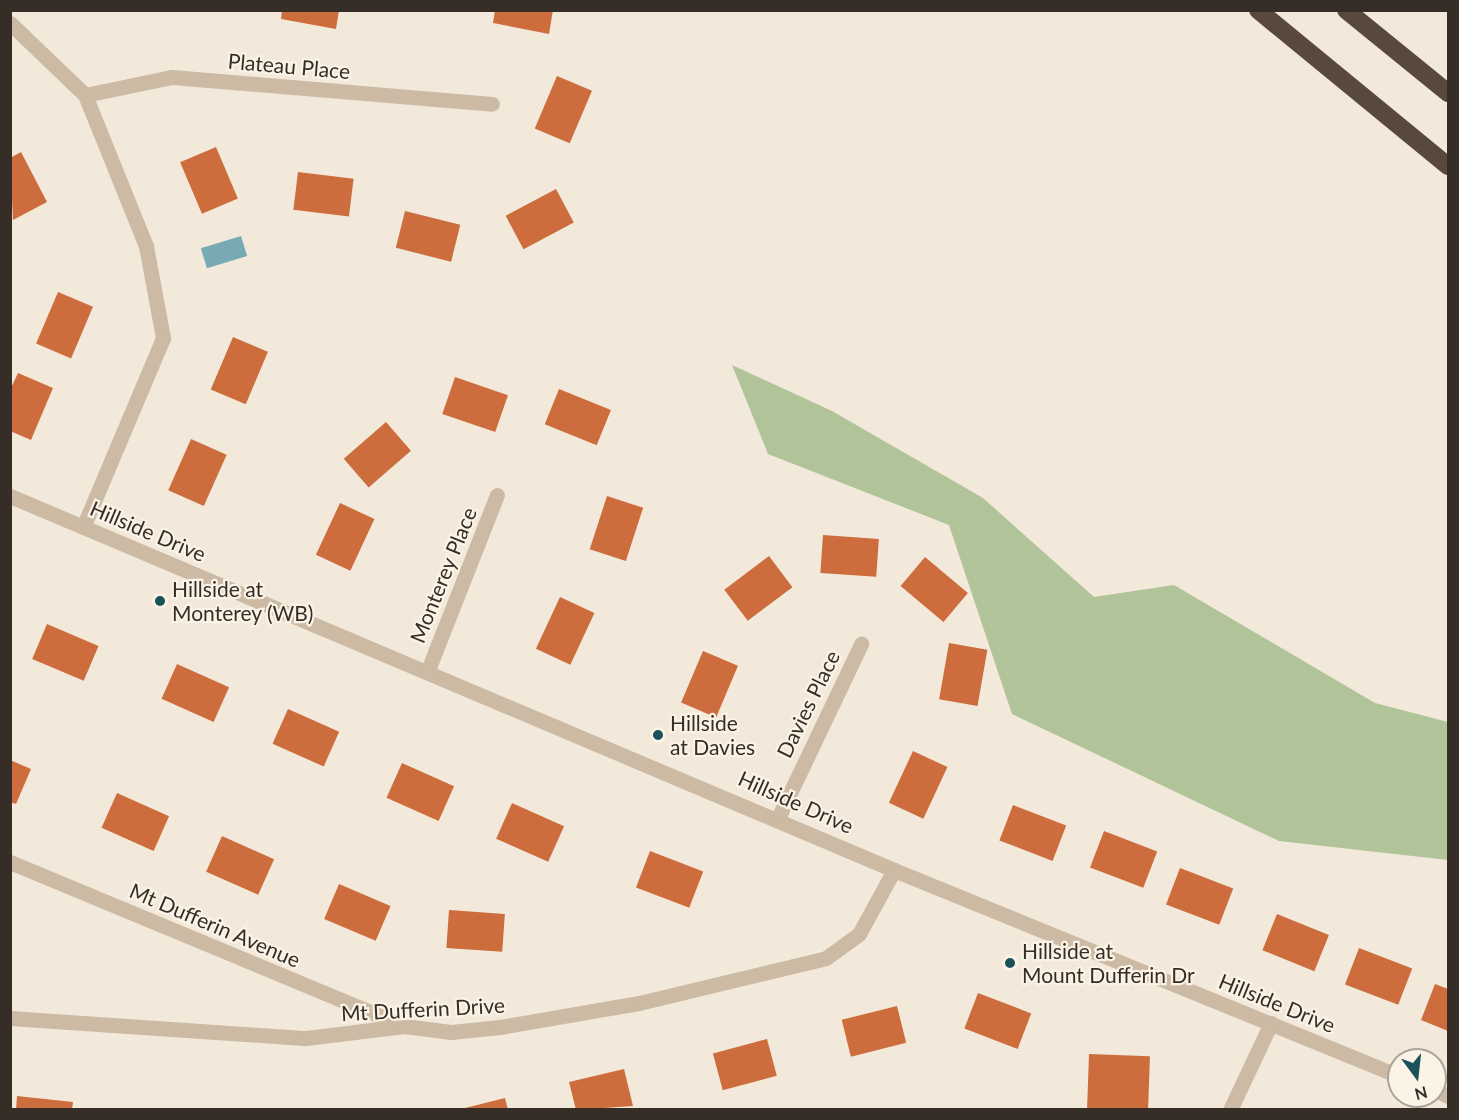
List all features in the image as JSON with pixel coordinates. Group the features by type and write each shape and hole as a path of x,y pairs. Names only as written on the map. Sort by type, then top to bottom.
{"highway":[{"path":"1258,10 1449,166"},
{"path":"1346,10 1449,93"}],"street":[{"path":"10,22 85,95 146,246 164,338 83,527"},
{"name":"Plateau Place","path":"85,95 172,77 492,104"},
{"name":"Monterey Place","path":"428,670 497,495"},
{"name":"Hillside Drive","path":"10,496 778,816 894,870 1387,1071"},
{"name":"Davies Place","path":"778,816 861,644"},
{"name":"Mt Dufferin Avenue","path":"10,862 404,1026"},
{"name":"Mt Dufferin Drive","path":"10,1018 306,1038 404,1026 451,1032 500,1027 639,1003 826,958 859,934 894,870"},
{"path":"1230,1110 1271,1023"}],"green space":[{"path":"732,365 832,411 983,498 1094,597 1174,585 1375,703 1448,722 1448,860 1279,841 1012,714 949,525 768,454"}],"water":[{"path":"241,236 247,256 207,268 201,248"}],"building":[{"path":"282,10 339,10 336,29 281,19"},
{"path":"495,10 553,10 549,34 493,23"},
{"path":"557,76 592,91 570,143 535,128"},
{"path":"216,147 238,199 202,214 180,162"},
{"path":"21,152 47,202 13,220 10,158"},
{"path":"298,172 354,179 349,217 293,210"},
{"path":"556,189 574,223 524,249 506,216"},
{"path":"405,211 460,225 451,262 396,248"},
{"path":"58,292 93,307 71,358 36,344"},
{"path":"233,337 268,352 246,404 211,389"},
{"path":"18,373 53,388 31,440 10,431 10,390"},
{"path":"455,377 508,395 495,432 442,414"},
{"path":"559,389 611,410 597,445 545,424"},
{"path":"386,422 411,451 369,487 344,459"},
{"path":"191,439 227,455 204,506 168,490"},
{"path":"607,496 643,508 626,561 590,549"},
{"path":"340,503 374,519 350,571 316,555"},
{"path":"823,535 879,539 876,577 820,573"},
{"path":"769,556 792,587 748,621 724,590"},
{"path":"925,557 968,593 943,622 901,586"},
{"path":"560,597 594,613 570,665 536,649"},
{"path":"47,624 99,646 84,681 32,659"},
{"path":"949,643 987,650 978,706 939,699"},
{"path":"703,651 738,666 716,717 681,703"},
{"path":"177,664 229,687 214,722 162,699"},
{"path":"288,709 339,732 324,766 273,744"},
{"path":"913,751 947,767 923,819 889,803"},
{"path":"10,760 31,769 16,804 10,802"},
{"path":"402,763 454,786 439,821 387,798"},
{"path":"117,793 169,816 154,851 102,828"},
{"path":"512,803 564,826 548,862 496,839"},
{"path":"1013,805 1066,825 1053,861 999,840"},
{"path":"1104,831 1157,851 1143,888 1090,867"},
{"path":"222,836 274,859 258,895 206,872"},
{"path":"650,851 703,871 689,908 636,887"},
{"path":"1180,868 1233,888 1219,925 1166,904"},
{"path":"339,884 391,906 376,941 324,919"},
{"path":"449,910 505,914 502,952 446,948"},
{"path":"1277,914 1329,935 1314,971 1262,950"},
{"path":"1359,948 1412,968 1398,1005 1345,984"},
{"path":"1435,984 1448,989 1448,1031 1421,1020"},
{"path":"978,993 1031,1013 1018,1049 964,1028"},
{"path":"897,1006 906,1043 851,1057 842,1020"},
{"path":"767,1039 777,1076 723,1090 713,1053"},
{"path":"1089,1054 1150,1056 1148,1110 1087,1110"},
{"path":"624,1069 633,1106 576,1110 569,1082"},
{"path":"17,1096 73,1102 72,1110 16,1110"},
{"path":"505,1098 508,1110 461,1110 461,1109"}],"place":[{"name":"Hillside at Monterey (WB)","path":"160,601"},
{"name":"Hillside at Davies","path":"658,735"},
{"name":"Hillside at Mount Dufferin Dr","path":"1010,963"}]}
